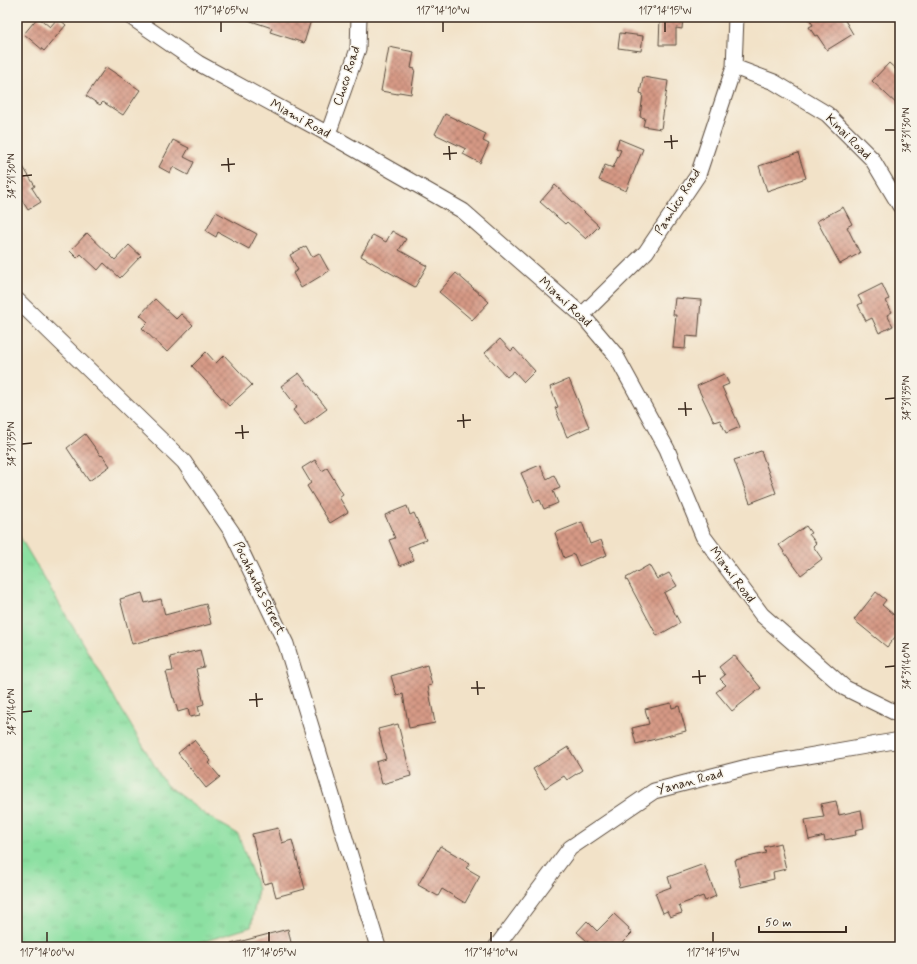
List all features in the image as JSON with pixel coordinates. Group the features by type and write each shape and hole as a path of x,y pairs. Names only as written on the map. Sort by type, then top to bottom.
{"street":[{"name":"Miami Road","path":"131,17 198,63 328,134 463,211 582,315 615,354 667,449 703,536 762,615 845,688 900,715"},
{"name":"Choco Road","path":"328,134 358,49 359,17"},
{"name":"Pamlico Road","path":"582,315 646,252 698,175 734,67 736,17"},
{"name":"Kinai Road","path":"734,67 774,82 827,114 872,159 900,206"},
{"name":"Pocahantas Street","path":"17,300 184,462 232,532 286,644 378,947"},
{"name":"Yanan Road","path":"496,947 570,848 654,790 751,766 900,740"}],"green space":[{"path":"17,532 166,785 206,815 238,834 258,889 251,927 186,947 17,947"}],"building":[{"path":"38,17 50,27 58,18 66,25 44,51 24,34"},
{"path":"245,17 308,17 307,19 311,20 304,43 270,32 272,28 245,19"},
{"path":"660,17 683,17 682,29 676,28 676,45 659,45"},
{"path":"808,17 843,17 853,34 827,50 817,35 815,36 809,27 813,25"},
{"path":"620,33 643,36 641,51 618,48"},
{"path":"389,47 414,52 411,68 415,69 411,94 399,92 398,94 381,91"},
{"path":"889,63 900,73 900,107 872,81"},
{"path":"106,67 140,90 123,115 103,102 100,105 86,96"},
{"path":"643,77 668,81 661,129 643,126 645,118 640,117 643,94 640,93"},
{"path":"445,114 486,134 483,141 489,144 480,163 463,154 466,149 435,134"},
{"path":"619,139 643,149 626,191 599,180 605,165 613,168 621,150 616,148"},
{"path":"173,140 189,148 184,157 194,162 188,175 173,167 170,173 159,167"},
{"path":"798,153 806,178 767,191 759,166"},
{"path":"17,157 35,186 32,188 41,202 28,210 17,192"},
{"path":"555,185 599,226 586,239 567,222 565,224 540,202"},
{"path":"843,207 852,224 847,227 860,253 840,264 817,221"},
{"path":"216,212 257,234 249,249 218,232 216,237 206,231"},
{"path":"392,231 406,239 399,250 427,266 415,287 361,256 373,235 386,242"},
{"path":"87,233 115,260 129,245 141,256 120,278 104,263 98,270 81,254 77,258 70,251"},
{"path":"306,246 312,257 319,253 329,271 301,288 293,273 298,270 290,255"},
{"path":"456,273 489,302 472,320 439,292"},
{"path":"882,284 889,299 886,301 892,312 887,315 893,326 879,333 872,318 866,321 858,305 862,303 858,296"},
{"path":"675,298 701,300 698,337 686,336 685,349 673,348 676,315 673,315"},
{"path":"155,299 176,319 181,314 193,325 167,352 142,328 148,322 140,315"},
{"path":"500,339 511,351 514,348 535,371 524,382 514,371 507,377 485,353"},
{"path":"206,352 216,363 224,355 252,385 229,406 192,366"},
{"path":"299,373 327,409 305,425 293,410 297,407 281,386"},
{"path":"724,374 729,384 722,387 740,427 726,433 720,420 714,422 697,386"},
{"path":"569,379 589,427 567,437 555,408 558,407 550,387"},
{"path":"85,434 110,466 89,481 67,448"},
{"path":"761,451 776,493 750,503 734,460"},
{"path":"315,460 322,471 327,468 343,494 339,497 348,512 330,523 307,486 311,483 302,468"},
{"path":"540,465 547,479 554,475 560,488 553,491 558,503 544,509 540,500 534,502 521,473"},
{"path":"407,506 410,515 414,513 426,540 408,547 414,560 400,566 389,540 395,538 385,515"},
{"path":"582,522 590,544 601,540 607,555 579,566 574,554 564,558 555,533"},
{"path":"806,526 811,533 809,534 816,543 813,546 822,559 801,575 779,545"},
{"path":"649,565 657,579 669,573 677,586 664,593 680,623 657,636 626,578"},
{"path":"876,592 886,600 882,605 900,620 900,631 887,647 854,620"},
{"path":"142,593 145,603 161,599 165,615 206,604 211,624 132,644 120,599"},
{"path":"200,650 204,667 196,669 204,704 198,706 200,715 190,717 188,709 178,712 166,672 173,671 170,657"},
{"path":"734,655 761,688 732,711 716,692 726,685 720,679 725,675 719,667"},
{"path":"427,665 432,685 428,686 435,723 409,728 403,694 397,696 391,676"},
{"path":"671,703 672,708 679,706 686,731 636,744 632,728 649,724 645,709"},
{"path":"398,724 411,776 382,784 376,762 386,759 378,729"},
{"path":"194,740 211,761 208,763 220,777 206,788 178,753"},
{"path":"568,747 582,770 567,780 564,776 545,788 533,769"},
{"path":"836,801 839,815 861,810 864,828 855,830 856,835 825,841 824,836 809,840 805,820 824,817 821,804"},
{"path":"278,828 282,843 292,840 305,889 276,897 272,882 264,884 252,834"},
{"path":"780,843 786,869 773,872 774,879 741,887 735,860 766,853 764,847"},
{"path":"440,846 470,863 466,868 480,876 465,903 442,889 438,896 418,885"},
{"path":"704,864 716,896 705,901 703,896 679,905 682,913 670,917 667,911 663,913 655,893 671,887 668,877"},
{"path":"614,914 629,928 628,930 632,933 618,947 583,947 588,942 577,932 587,921 597,931"},
{"path":"288,929 292,947 231,947 231,944"}]}
